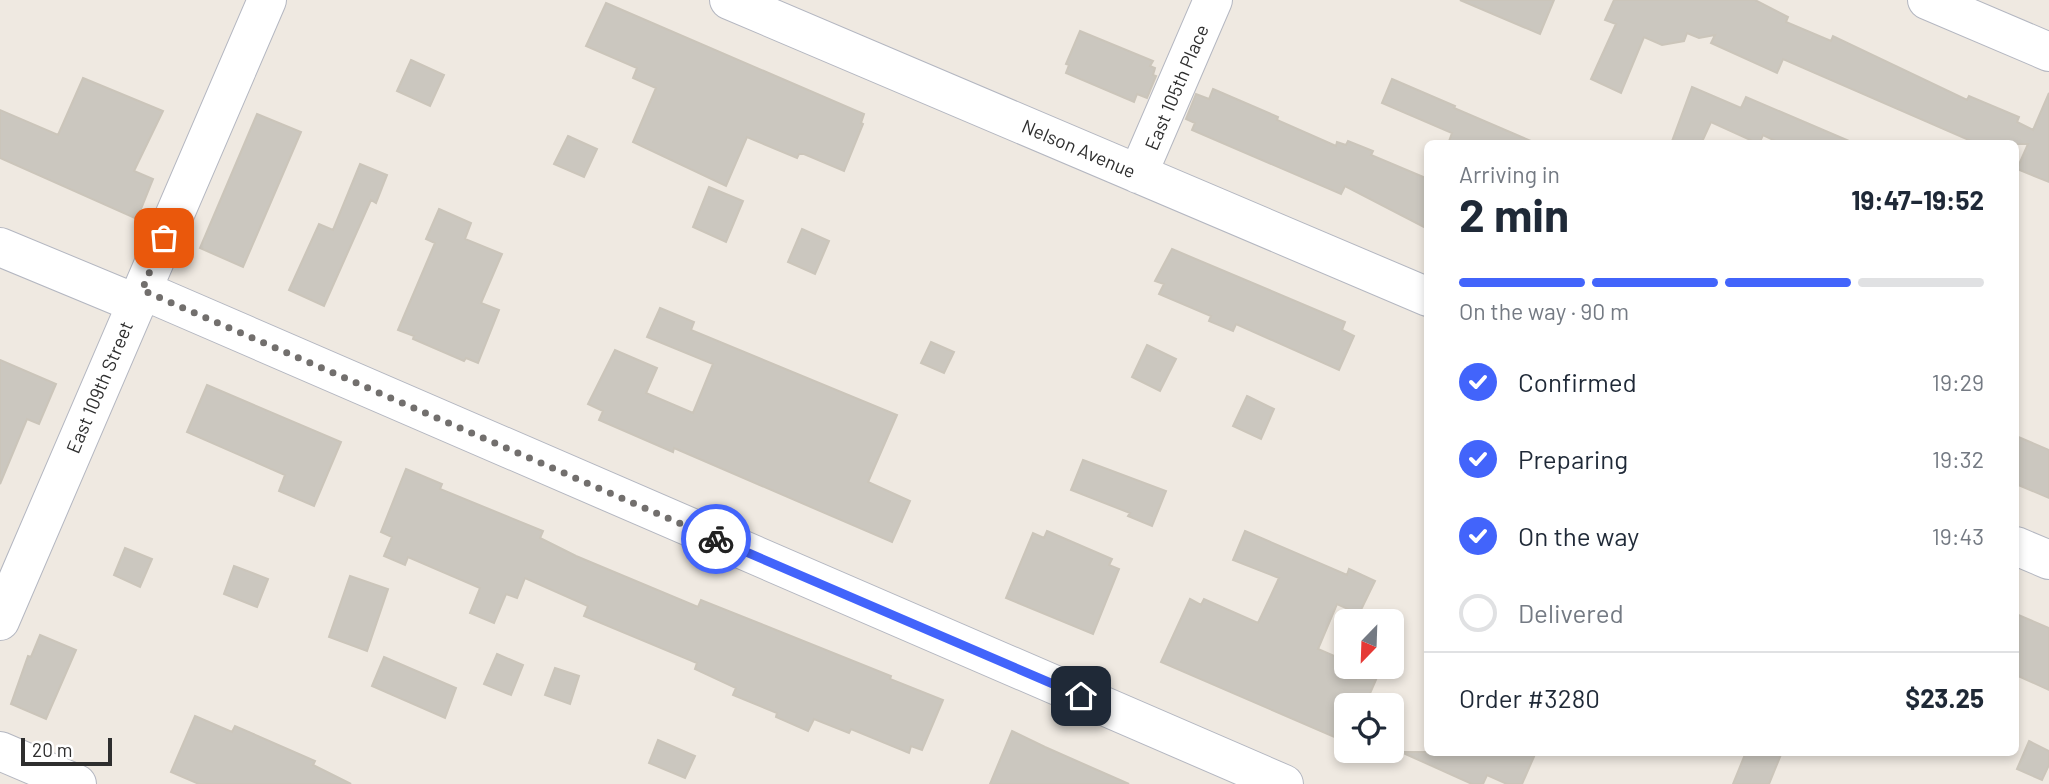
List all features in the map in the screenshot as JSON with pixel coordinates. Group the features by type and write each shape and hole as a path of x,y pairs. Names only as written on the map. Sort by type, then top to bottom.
{"street":[{"name":"East 109th Street","path":"0,621 267,0"},
{"name":"Nelson Avenue","path":"729,0 1424,295"},
{"name":"East 105th Place","path":"1138,174 1213,0"},
{"path":"1927,0 2049,52"},
{"path":"0,247 138,297 1284,784"},
{"path":"2019,547 2049,560"},
{"path":"0,751 77,784"}],"building":[{"path":"1460,0 1554,0 1540,34"},
{"path":"1614,0 1755,0 1788,17 1786,22 1831,41 1833,36 1967,100 1969,96 2019,117 2017,122 2033,130 2049,93 2049,182 2019,170 2028,144 2019,144 2019,140 1969,140 1783,59 1777,73 1711,43 1715,35 1699,38 1687,33 1684,41 1662,45 1644,37 1621,93 1591,79 1616,24 1605,20"},
{"path":"606,3 864,114 863,124 844,171 804,154 799,154 797,158 747,137 726,186 633,142 656,88 633,78 637,68 586,46"},
{"path":"1080,31 1153,61 1150,66 1155,68 1153,75 1156,76 1147,98 1137,94 1134,102 1066,73 1069,65 1066,64"},
{"path":"411,60 444,75 430,106 397,91"},
{"path":"83,78 163,111 134,171 153,179 137,219 0,158 0,110 58,135"},
{"path":"1392,79 1529,140 1449,140 1452,133 1382,103"},
{"path":"1692,87 1741,108 1746,97 1847,140 1774,140 1763,135 1761,140 1750,140 1711,122 1703,140 1672,140"},
{"path":"1213,89 1336,146 1337,142 1346,145 1348,141 1373,151 1371,155 1424,177 1424,227 1345,186 1341,194 1192,130 1195,123 1186,119 1196,94 1209,99"},
{"path":"257,114 301,132 243,267 200,248"},
{"path":"568,136 597,149 584,177 554,164"},
{"path":"360,164 387,175 376,203 371,200 324,306 289,290 319,224 333,230"},
{"path":"709,187 743,201 726,242 693,227"},
{"path":"439,209 471,223 465,239 502,254 481,303 499,310 478,363 466,358 464,361 398,330 435,243 426,239"},
{"path":"802,229 829,241 815,274 788,262"},
{"path":"1172,249 1345,322 1342,330 1354,336 1339,370 1236,324 1233,331 1209,321 1211,316 1159,294 1164,284 1155,281"},
{"path":"660,308 694,322 691,330 897,415 868,482 910,501 892,542 674,448 673,452 599,420 603,411 588,404 615,350 657,368 646,393 693,413 713,364 647,337"},
{"path":"931,342 954,352 944,373 921,363"},
{"path":"1147,345 1176,359 1160,391 1132,377"},
{"path":"0,360 56,384 39,424 27,419 0,484"},
{"path":"207,385 341,442 314,506 279,491 285,475 187,432"},
{"path":"1247,396 1274,409 1261,439 1233,426"},
{"path":"2019,437 2049,450 2049,498 2019,485"},
{"path":"1083,460 1166,491 1152,526 1128,516 1130,513 1071,490"},
{"path":"406,469 442,484 440,489 543,531 540,538 576,556 698,607 701,600 891,676 890,679 943,700 922,750 911,746 909,753 851,729 849,733 814,719 808,731 776,717 777,713 733,695 736,688 695,669 697,663 584,616 588,606 525,578 517,598 506,594 494,623 470,613 480,588 408,557 405,565 384,556 392,537 381,532"},
{"path":"1047,531 1112,559 1109,565 1119,569 1093,634 1006,598 1033,533 1044,538"},
{"path":"1245,531 1347,575 1349,569 1375,581 1361,609 1348,609 1337,604 1318,649 1334,656 1334,679 1376,679 1370,693 1334,693 1334,737 1161,662 1190,599 1201,605 1204,599 1258,623 1279,578 1233,560"},
{"path":"125,548 152,559 140,587 114,575"},
{"path":"234,566 268,579 257,607 224,594"},
{"path":"350,576 388,589 367,651 329,637"},
{"path":"2019,615 2049,628 2049,690 2019,676"},
{"path":"40,635 76,650 46,719 11,704 28,656 31,657"},
{"path":"497,654 523,665 511,695 484,684"},
{"path":"384,657 456,688 445,718 372,686"},
{"path":"555,668 579,676 570,704 545,695"},
{"path":"195,716 232,732 235,726 315,761 313,765 351,784 199,784 171,772"},
{"path":"1012,731 1045,747 1129,784 990,784"},
{"path":"658,740 695,756 685,778 649,763"},
{"path":"2029,741 2049,751 2049,765 2042,780 2017,769"},
{"path":"1404,752 1424,752 1424,756 1534,756 1522,784 1507,784 1487,775 1483,784 1472,784"},
{"path":"1744,756 1780,756 1769,784 1733,784"}],"way so far":[{"path":"164,238 142,290 716,539"}],"route":[{"path":"716,539 1081,696"}]}
